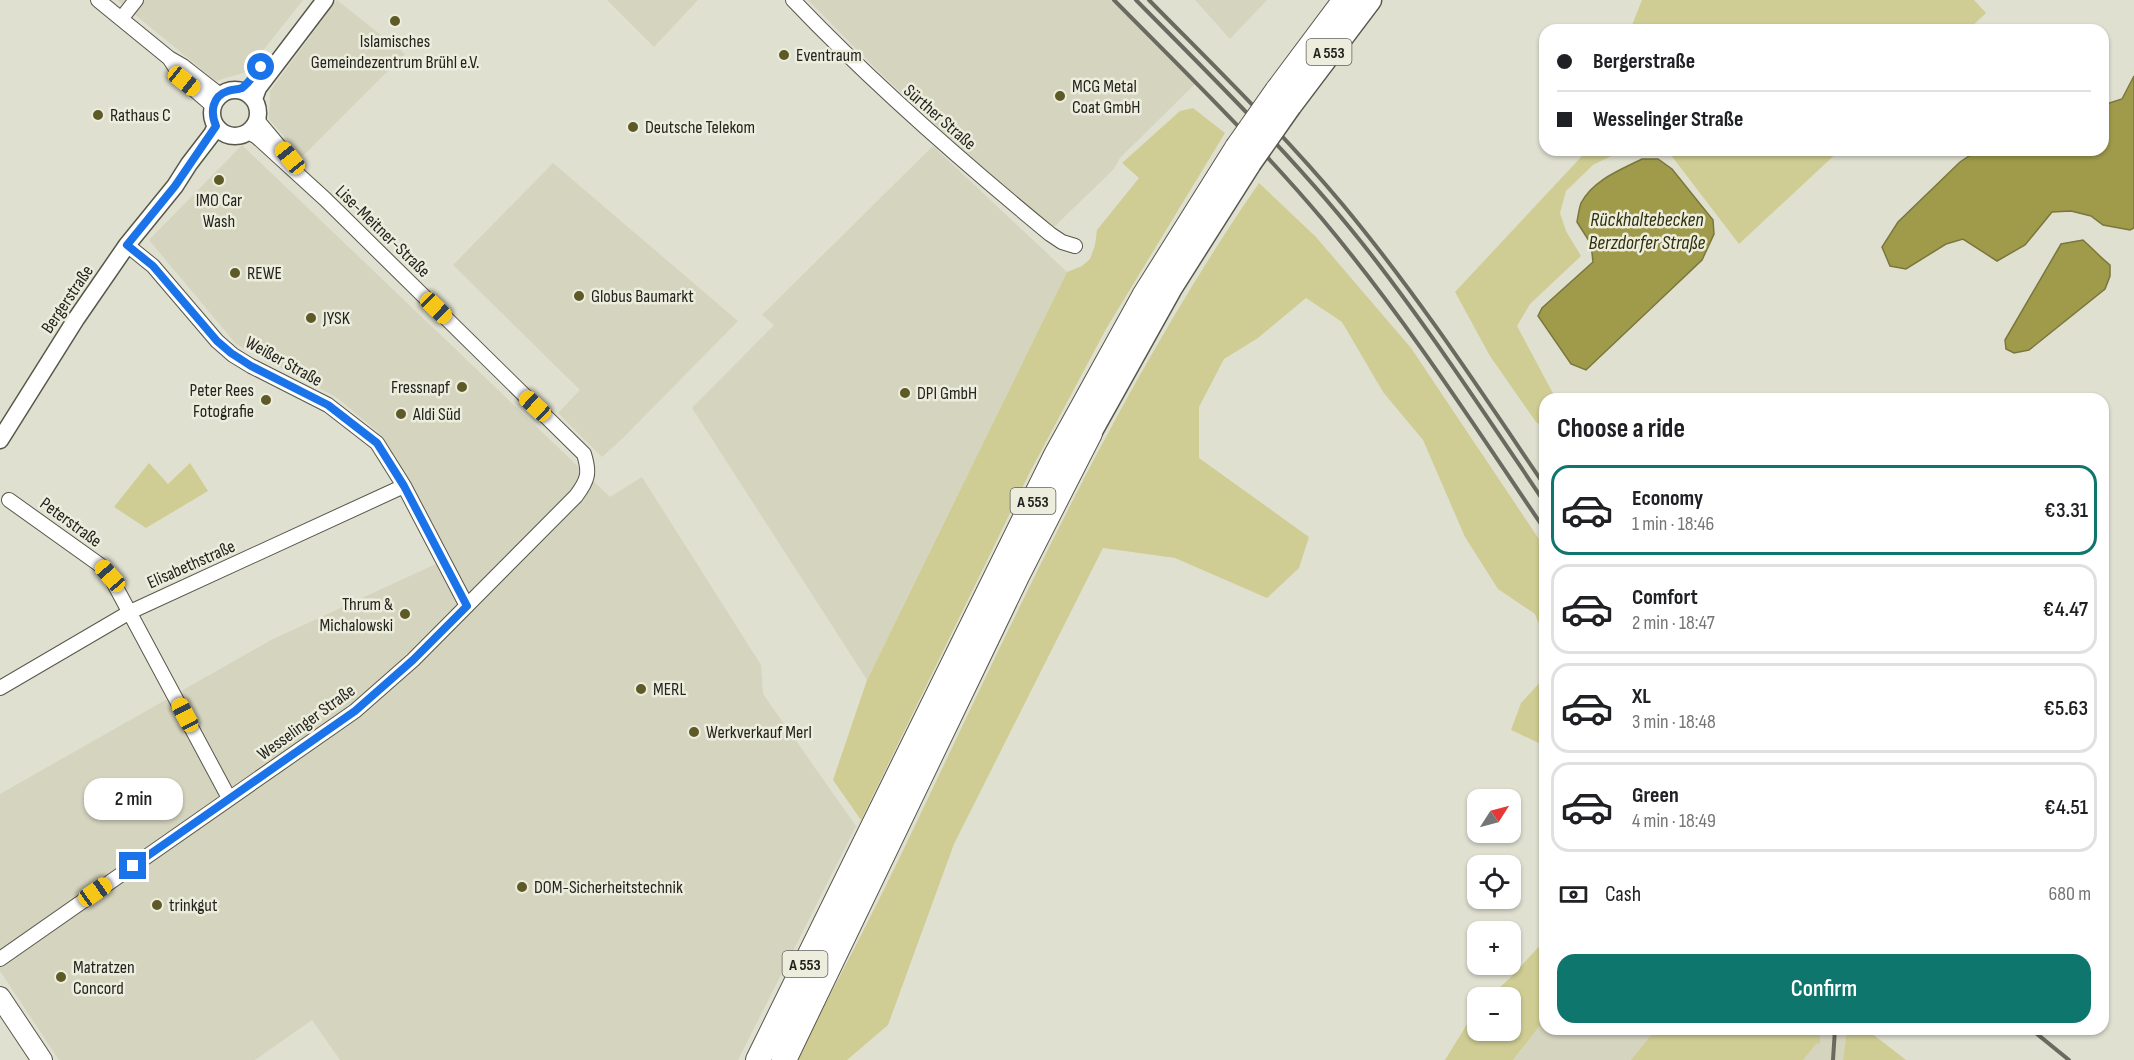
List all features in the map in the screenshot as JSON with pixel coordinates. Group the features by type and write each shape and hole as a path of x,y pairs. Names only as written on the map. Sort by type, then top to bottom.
{"highway":[{"name":"A 553","path":"758,1060 1065,438 1144,296 1283,98 1345,0"},
{"name":"A 553","path":"1283,98 1370,0"},
{"name":"A 553","path":"784,1060 1012,586 1090,434 1244,155"}],"main road":[{"path":"0,997 42,1060"}],"street":[{"path":"98,0 168,58 183,66 217,100"},
{"path":"121,19 136,0"},
{"path":"254,99 258,88 325,0"},
{"name":"Sürther Straße","path":"793,0 884,92 952,152 1050,234 1062,242 1075,246"},
{"path":"238,90 271,58 294,40"},
{"path":"238,90 244,91 254,99 258,110 253,126 242,135 223,131 212,113 217,100 226,92 238,90"},
{"name":"Lise-Meitner-Straße","path":"253,126 257,137 302,178 584,454 588,466"},
{"name":"Bergerstraße","path":"0,440 76,319 127,245 223,131"},
{"name":"Weißer Straße","path":"127,245 153,266 217,341 231,353 251,366 328,405 377,443 404,486 467,606"},
{"name":"Wesselinger Straße","path":"0,959 355,711 413,660 576,496 586,483 588,466"},
{"name":"Elisabethstraße","path":"0,688 130,612 404,486"},
{"name":"Peterstraße","path":"9,500 100,565 110,576 229,798"}],"shaded area":[{"path":"117,0 303,0 246,72 216,81"},
{"path":"337,0 405,54 302,157 269,119 270,91"},
{"path":"607,0 698,0 654,47"},
{"path":"808,0 1111,0 1195,84 1120,158 1114,169 1054,227 1045,226 882,75"},
{"path":"1195,0 1267,0 1230,39"},
{"path":"1642,0 1974,0 1986,13 1974,24 1632,24"},
{"path":"1193,108 1225,133 1106,329 1030,472 861,820 833,780 867,680 1067,272 1082,266 1090,259 1097,230 1139,178 1122,163 1180,111"},
{"path":"242,145 610,497 642,477 761,665 763,694 856,826 738,1060 340,1060 312,1020 255,1060 59,1060 0,971 0,794 271,640 451,557 379,433 336,397 236,344 149,240"},
{"path":"933,146 1067,272 867,680 692,408 774,325 762,315"},
{"path":"1582,156 1611,156 1593,165 1566,191 1560,213 1566,231 1581,256 1530,304 1517,326 1553,393 1539,393 1539,424 1490,356 1455,292"},
{"path":"1672,156 1834,156 1739,244"},
{"name":"Globus Baumarkt","path":"553,163 738,321 602,457 558,413 580,390 453,265"},
{"path":"1259,183 1316,237 1411,348 1539,539 1539,624 1535,614 1498,589 1465,537 1423,440 1383,392 1342,322 1306,298 1258,338 1224,359 1199,407 1199,458 1309,537 1299,568 1267,598 1175,558 1103,548 954,844 888,1025 847,1060 795,1060 872,914 1064,517 1156,347 1206,264"},
{"path":"149,463 168,484 190,463 208,491 146,528 114,507"},
{"path":"1539,684 1539,743 1511,730 1521,703"},
{"path":"1539,947 1539,1027 1513,1060 1445,1060 1467,1024 1467,1041 1521,1041 1521,987 1500,987 1513,975 1521,975 1521,966"},
{"path":"1539,1027 1539,1035 1846,1035 1843,1060 1513,1060"},
{"path":"1651,1035 1820,1035 1820,1043 1816,1044 1803,1060 1631,1060"},
{"path":"1846,1035 1874,1035 1906,1060 1843,1060"}],"water":[{"path":"2134,76 2134,228 2130,230 2103,225 2091,216 2071,211 2052,212 2025,245 1997,261 1963,239 1946,244 1906,269 1890,266 1882,247 1898,222 1960,162 1969,156 2109,156 2109,103 2122,99"},
{"name":"Rückhaltebecken Berzdorfer Straße","path":"1642,159 1658,159 1672,169 1713,220 1714,234 1702,260 1586,370 1571,364 1538,316 1542,308 1593,262 1591,244 1577,222 1581,203 1586,195 1608,176"},
{"path":"2083,240 2110,265 2110,276 2105,289 2029,350 2014,353 2006,349 2005,340 2061,244"}],"railway":[{"path":"1114,0 1247,136 1323,220 1411,333 1539,521"},
{"path":"1136,0 1259,125 1346,223 1418,317 1539,494"},
{"path":"1149,0 1273,126 1343,205 1422,308 1539,477"},
{"path":"1833,1060 1835,1035"},
{"path":"2038,1035 2069,1060"}],"place":[{"name":"Islamisches Gemeindezentrum Brühl e.V.","path":"395,21"},
{"name":"Eventraum","path":"784,55"},
{"name":"MCG Metal Coat GmbH","path":"1060,96"},
{"name":"Rathaus C","path":"98,115"},
{"name":"Deutsche Telekom","path":"633,127"},
{"name":"IMO Car Wash","path":"219,180"},
{"name":"REWE","path":"235,273"},
{"name":"Globus Baumarkt","path":"579,296"},
{"name":"JYSK","path":"311,318"},
{"name":"Fressnapf","path":"462,387"},
{"name":"DPI GmbH","path":"905,393"},
{"name":"Peter Rees Fotografie","path":"266,400"},
{"name":"Aldi Süd","path":"401,414"},
{"name":"Thrum & Michalowski","path":"405,614"},
{"name":"MERL","path":"641,689"},
{"name":"Werkverkauf Merl","path":"694,732"},
{"name":"DOM-Sicherheitstechnik","path":"522,887"},
{"name":"trinkgut","path":"157,905"},
{"name":"Matratzen Concord","path":"61,977"}],"route":[{"path":"133,866 355,711 413,660 467,606 404,486 377,443 328,405 251,366 231,353 217,341 153,266 127,245 175,186 215,130 212,113 216,99 226,92 238,90 244,86 261,67"}]}
